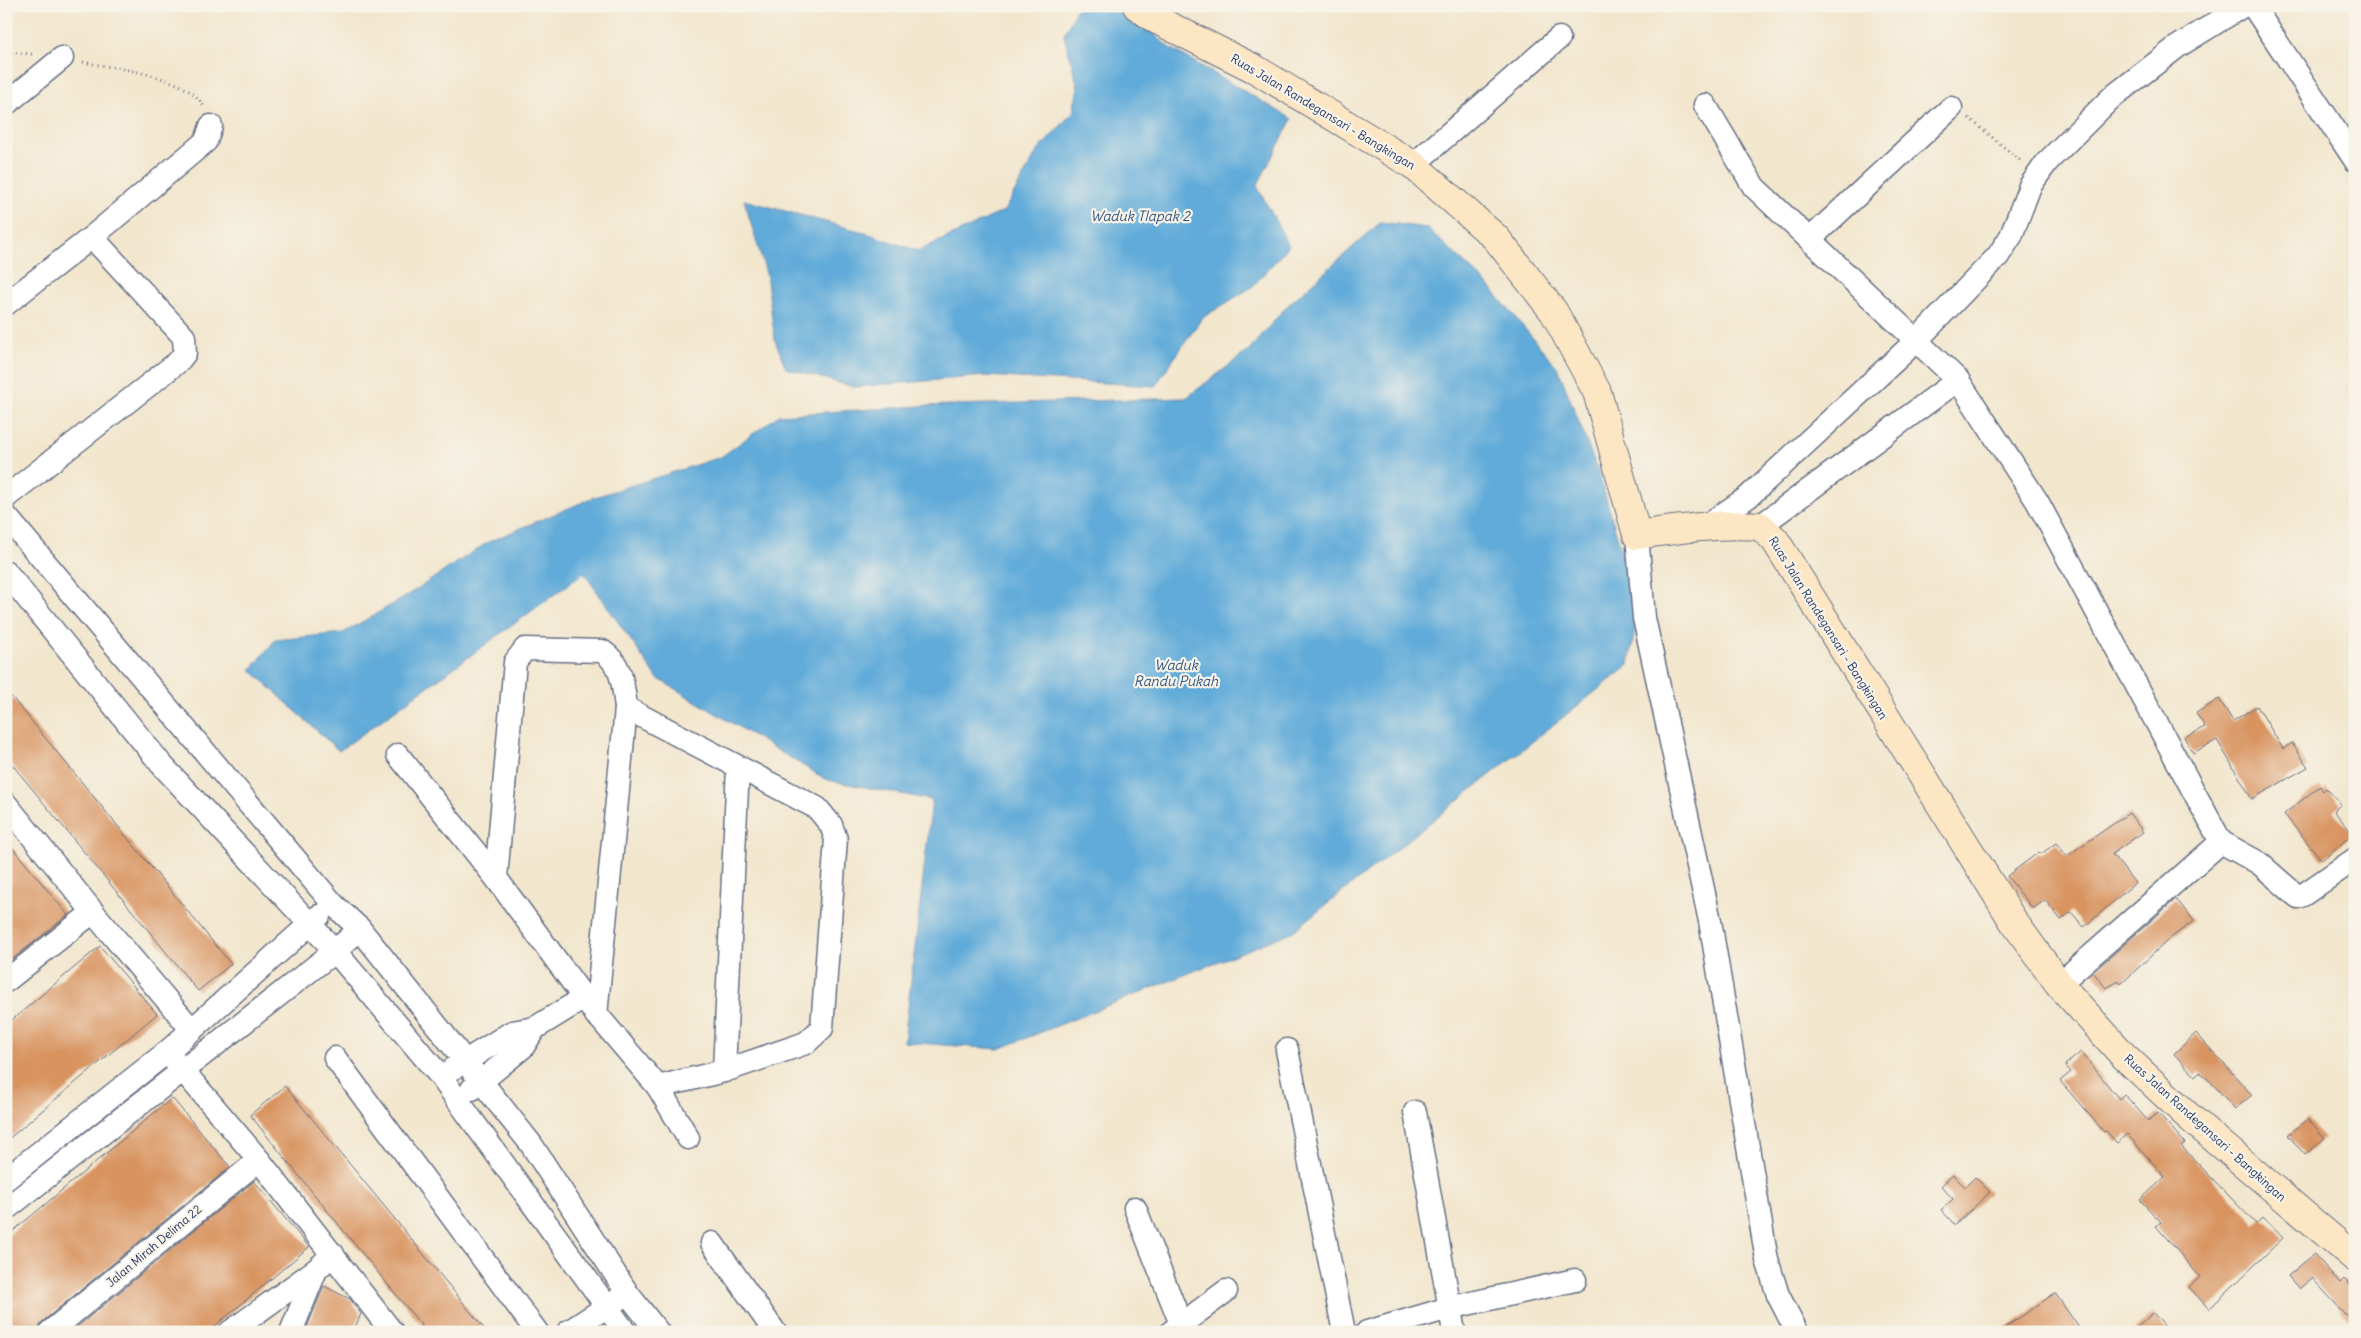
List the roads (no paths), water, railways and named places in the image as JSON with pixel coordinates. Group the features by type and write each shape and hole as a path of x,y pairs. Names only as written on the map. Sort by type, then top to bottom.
{"main road":[{"name":"Ruas Jalan Randegansari - Bangkingan","path":"1137,6 1155,19 1255,69 1413,165 1496,238 1554,312 1597,392 1637,535 1707,525 1760,526 1775,540 2014,922 2059,984 2123,1055 2188,1116 2355,1258"}],"street":[{"path":"1707,525 1748,496 1916,341 1998,256 2011,236 2030,186 2047,162 2112,98 2177,47 2243,6"},
{"path":"2253,6 2355,160"},
{"path":"1413,165 1559,38"},
{"path":"6,104 62,58"},
{"path":"1705,105 1754,187 1958,380 2037,501 2221,842 2258,863 2298,897 2303,896 2355,859"},
{"path":"1810,239 1951,108"},
{"path":"6,304 92,237 206,141 211,126"},
{"path":"6,497 178,362 185,353 184,337 92,237"},
{"path":"1760,526 1958,380"},
{"path":"6,516 334,905 360,929 466,1059 531,1144 628,1294 658,1332"},
{"path":"1637,535 1644,618 1710,921 1767,1260 1778,1295 1797,1332"},
{"path":"6,572 161,764 335,951 441,1077 624,1332"},
{"path":"496,878 515,662 525,649 602,651 611,657 621,671 626,708 590,1006"},
{"path":"626,708 817,808 831,825 836,839 822,1028 806,1043 724,1071 658,1087"},
{"path":"398,755 496,878 590,1006 658,1087 688,1138"},
{"path":"724,1071 738,766"},
{"path":"6,804 192,1030"},
{"path":"2059,984 2221,842"},
{"path":"6,1180 167,1052 309,925 334,905"},
{"path":"6,982 93,912"},
{"path":"6,1209 335,951 360,929"},
{"path":"441,1077 466,1059 512,1032 535,1028 590,1006"},
{"path":"458,1099 523,1048 535,1028"},
{"path":"1287,1050 1344,1332"},
{"path":"167,1052 259,1160 325,1261 392,1332"},
{"path":"335,1058 537,1332"},
{"path":"1415,1112 1454,1332"},
{"name":"Jalan Mirah Delima 22","path":"50,1332 259,1160"},
{"path":"1135,1208 1176,1328 1226,1291"},
{"path":"712,1243 775,1332"},
{"path":"230,1332 325,1261"},
{"path":"291,1332 325,1261"},
{"path":"1366,1332 1449,1308 1575,1280"},
{"path":"568,1332 628,1294"}],"water":[{"name":"Waduk Tlapak 2","path":"1078,6 1124,6 1167,46 1292,119 1257,186 1289,246 1252,287 1202,318 1155,386 985,376 854,387 786,368 775,340 766,273 744,200 863,232 918,251 1004,211 1037,152 1073,112 1078,87 1064,35"},
{"name":"Waduk Randu Pukah","path":"1381,222 1427,228 1488,285 1558,368 1599,474 1638,608 1629,665 1292,932 999,1049 904,1042 932,800 827,780 657,678 584,573 339,751 251,670 275,640 343,633 402,599 488,542 595,497 721,457 779,415 922,406 1186,398 1248,351 1288,305"}]}
